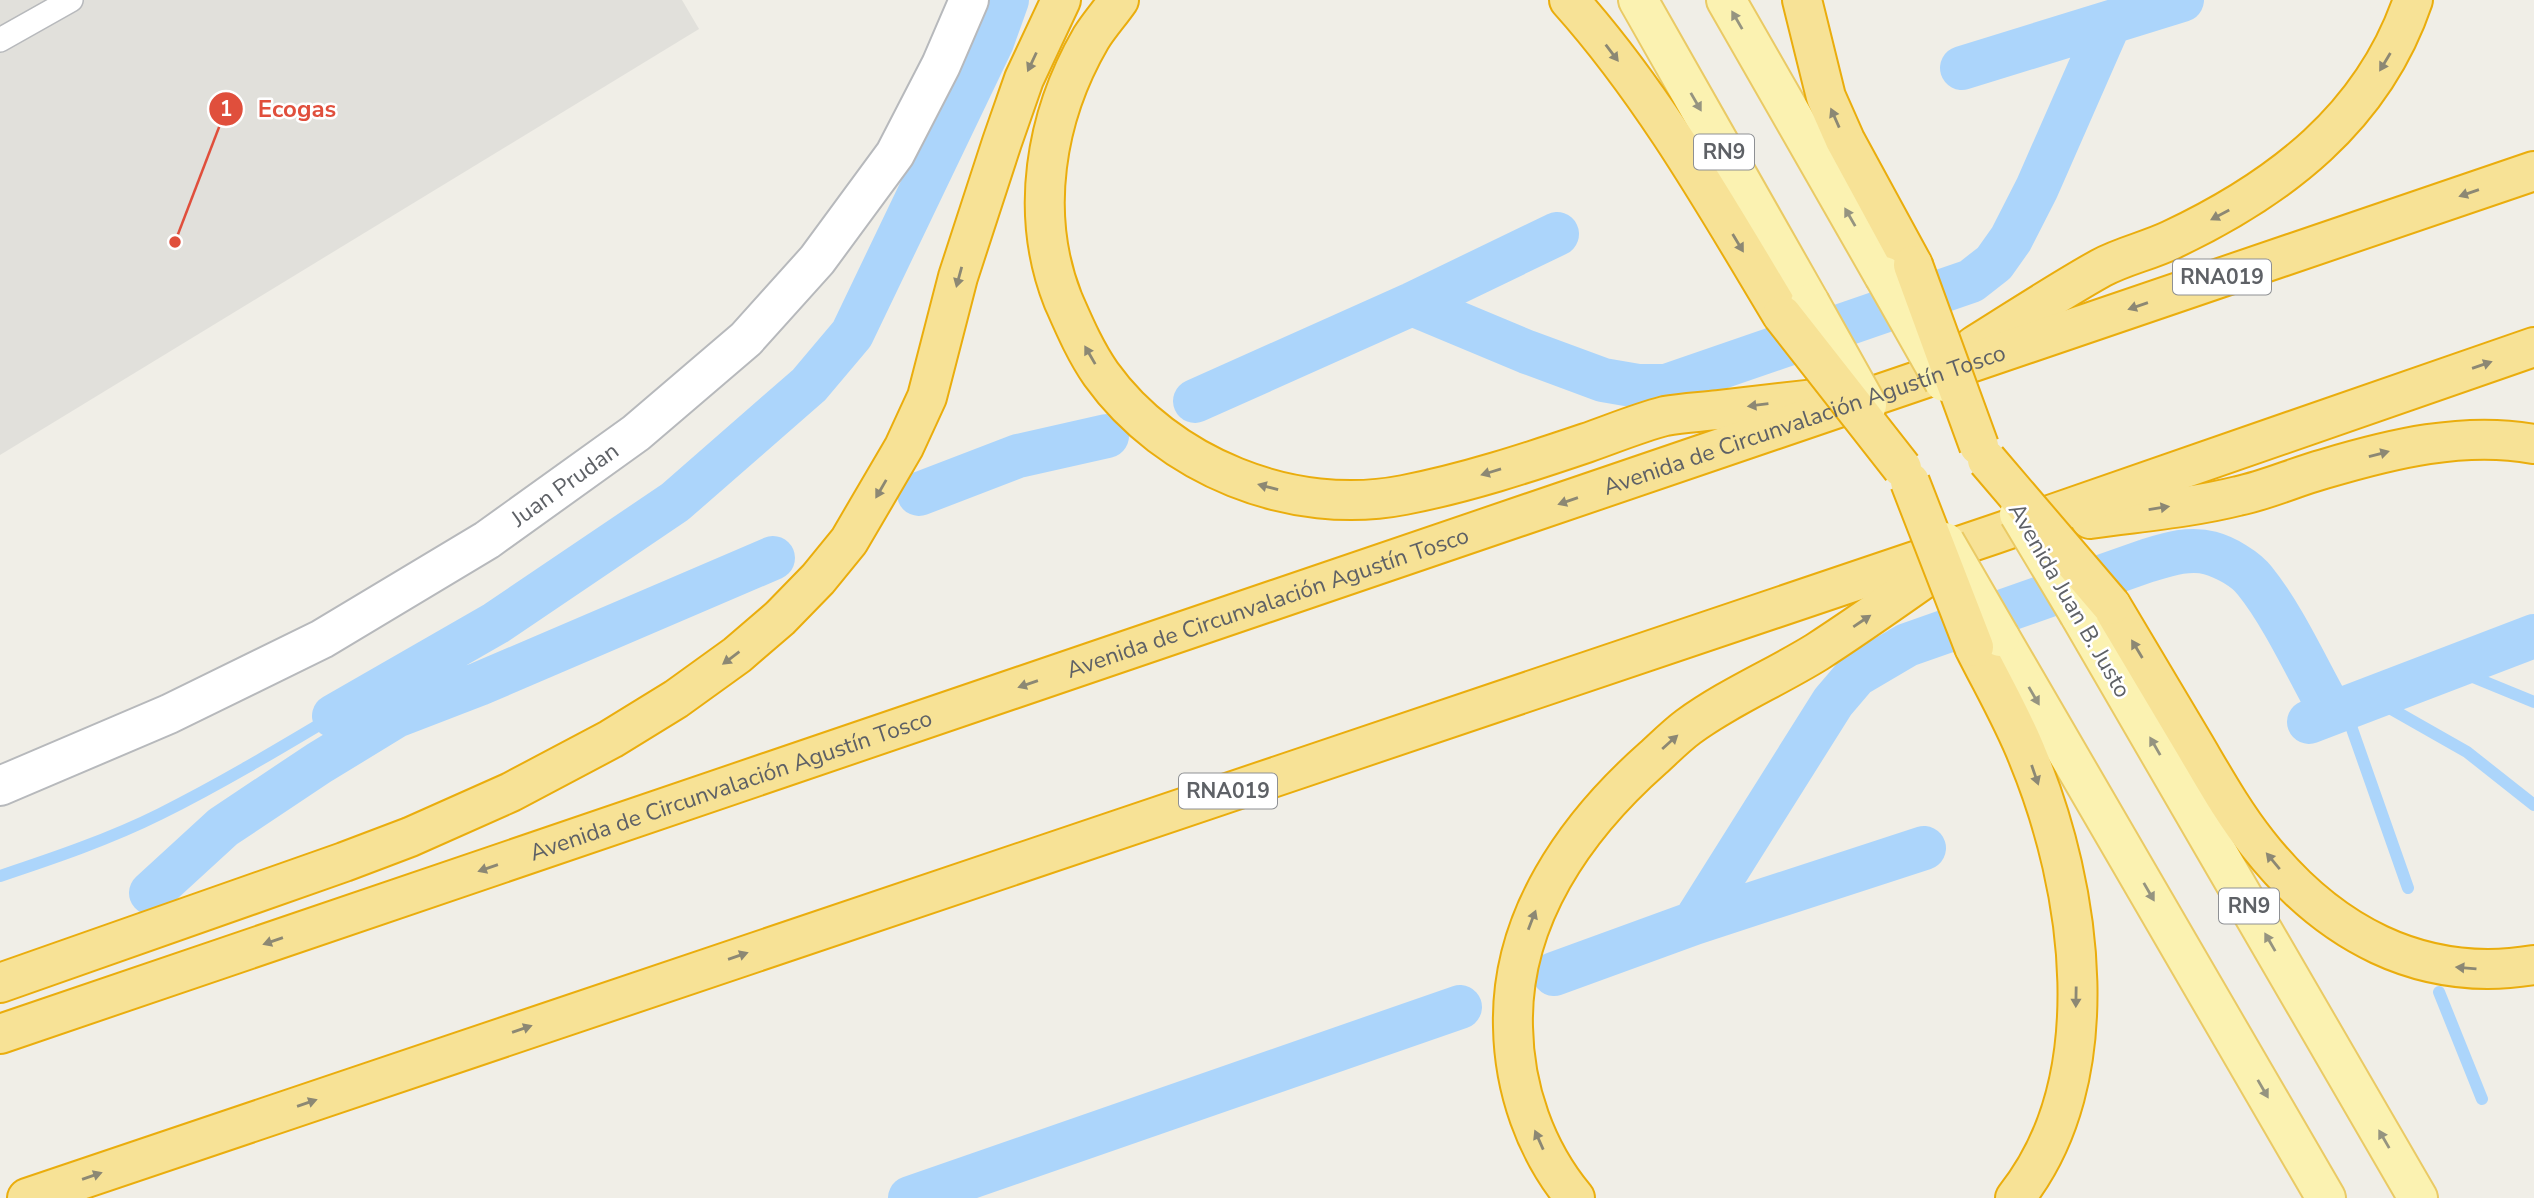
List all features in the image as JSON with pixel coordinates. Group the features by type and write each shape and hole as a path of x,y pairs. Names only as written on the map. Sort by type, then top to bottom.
{"highway":[{"path":"0,983 344,862 410,837 511,792 676,699 737,655 780,618 818,579 849,541 904,447 927,397 958,277 1006,129 1024,79 1061,0"},
{"path":"1119,0 1092,37 1069,83 1049,140 1045,188 1048,237 1058,287 1076,331 1101,374 1131,408 1171,442 1211,467 1252,483 1297,495 1349,500 1402,496 1558,452 1665,416 1905,386 2103,267 2168,241 2226,212 2277,180 2319,145 2356,104 2386,62 2413,0"},
{"path":"1570,0 1615,57 1796,309 1906,475 1987,642 2065,871 2074,931 2077,989 2075,1039 2068,1082 2054,1133 2033,1176 2015,1198"},
{"path":"1802,0 1826,97 1899,270 1983,453 2257,843 2305,895 2334,920 2354,933 2397,953 2460,968 2496,970 2534,965"},
{"name":"Avenida de Circunvalación Agustín Tosco","path":"0,1034 2534,171"},
{"name":"RNA019","path":"27,1198 1990,535 2534,348"},
{"path":"1575,1198 1546,1155 1527,1111 1514,1060 1512,1010 1518,961 1533,915 1555,871 1591,822 1633,775 1688,727 1752,686 1815,653 1990,535 2238,496 2348,462 2440,442 2482,440 2534,444"}],"main road":[{"name":"RN9","path":"1638,0 1796,309"},
{"path":"1726,0 1899,270"},
{"name":"Avenida Juan B. Justo","path":"2095,610 2418,1198"},
{"path":"1987,642 2326,1198"}],"street":[{"name":"Juan Prudan","path":"0,786 169,714 322,639 487,540 636,433 746,339 817,260 895,154 941,65 969,0"}],"lane":[{"path":"0,40 71,0"}],"shaded area":[{"path":"0,0 682,0 699,29 0,455"}],"waterway":[{"path":"334,716 496,623 675,502 809,385 852,334 992,42 1007,0"},
{"path":"1962,68 2182,0"},
{"path":"1412,304 1603,380 1638,386 1666,386 1971,281 1994,263 2011,239 2037,188 2109,24"},
{"path":"1195,401 1412,304 1557,234"},
{"path":"919,494 1018,456 1107,436"},
{"path":"1694,923 1833,702 1856,675 1907,645 2146,561 2178,552 2202,551 2222,557 2246,572 2276,611 2332,713"},
{"path":"151,893 223,827 396,716 479,684 773,558"},
{"path":"2309,722 2534,636"},
{"path":"2451,668 2534,702"},
{"path":"2372,698 2467,752 2534,805"},
{"path":"2345,709 2408,888"},
{"path":"0,876 102,840 160,814 334,716"},
{"path":"1554,974 1694,923 1924,848"},
{"path":"2439,992 2482,1099"},
{"path":"910,1198 1460,1007"}],"place":[{"name":"Ecogas","path":"175,242"}]}
